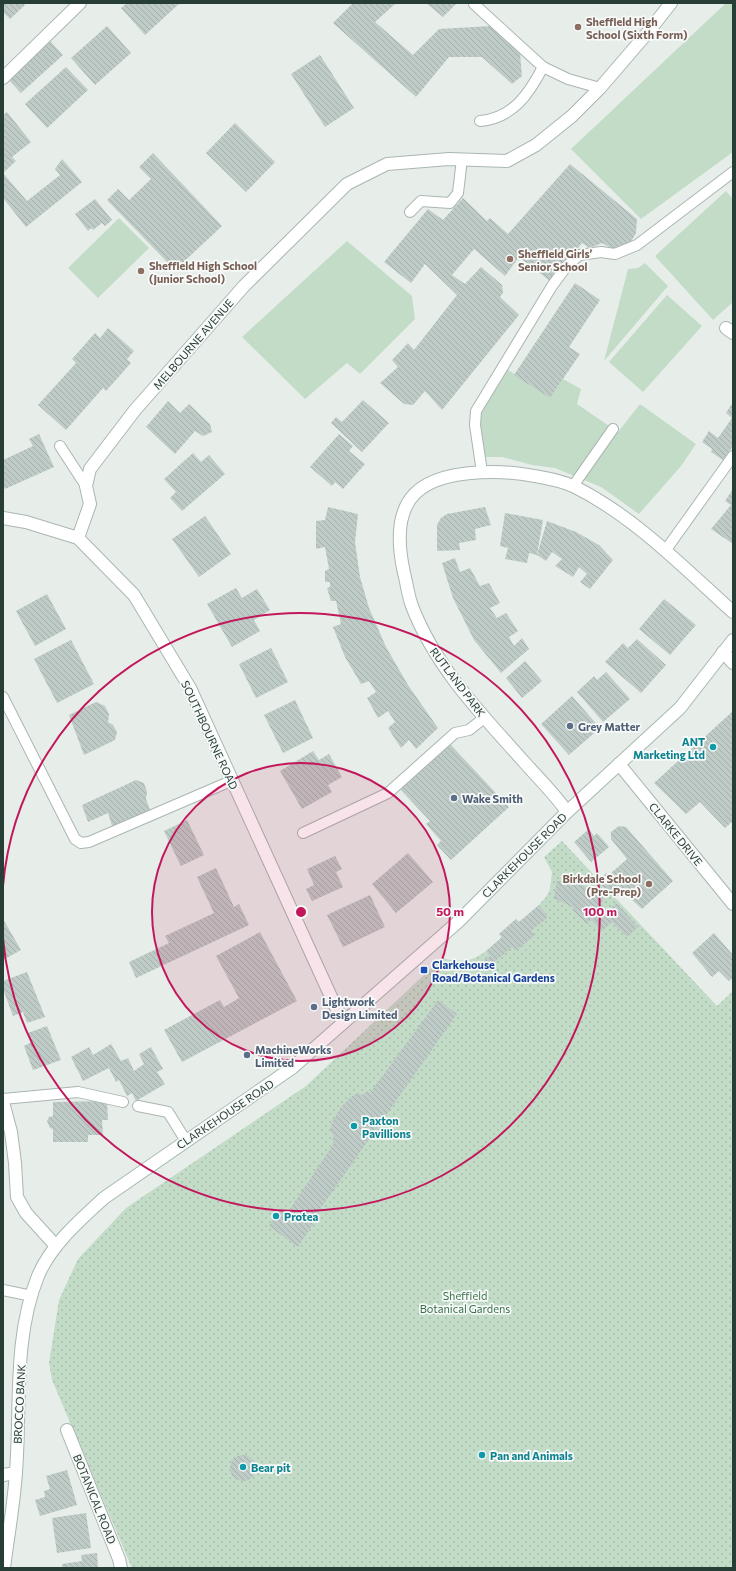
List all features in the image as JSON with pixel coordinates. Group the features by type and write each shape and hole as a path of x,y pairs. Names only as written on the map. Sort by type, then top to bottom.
{"street":[{"path":"3,78 80,3"},
{"name":"MELBOURNE AVENUE","path":"78,538 90,504 86,486 90,469 135,410 244,286 347,184 387,164 462,159 507,161 536,144 572,116 600,88 650,32 671,3"},
{"name":"RUTLAND PARK","path":"567,812 484,718 432,648 411,605 401,559 399,532 404,510 416,493 430,482 448,475 482,472 508,472 573,486 612,509 665,551 733,612"},
{"name":"SOUTHBOURNE ROAD","path":"3,518 26,522 78,538 134,595 190,688 231,781 344,1023"},
{"name":"CLARKEHOUSE ROAD","path":"56,1246 78,1222 104,1198 292,1068 459,921 567,812 680,708 733,640"},
{"path":"723,652 733,663"},
{"name":"CLARKE DRIVE","path":"619,764 733,904"},
{"path":"3,1102 11,1132 17,1196 26,1213 56,1246"},
{"name":"BROCCO BANK","path":"4,1568 16,1473 23,1326 38,1275 56,1246"},
{"name":"BOTANICAL ROAD","path":"66,1430 119,1559 121,1568"},
{"path":"3,1475 16,1473"}],"lane":[{"path":"474,4 544,67 568,79 600,88"},
{"path":"480,121 492,120 519,104 533,87 544,67"},
{"path":"410,212 421,201 450,203 458,193 462,159"},
{"path":"482,472 475,426 476,411 552,286 566,267 579,255 601,252 615,254 637,245 733,172"},
{"path":"573,486 612,428"},
{"path":"60,446 86,486"},
{"path":"665,551 733,456"},
{"path":"3,697 75,839 81,843 89,842 231,781"},
{"path":"303,833 388,793 455,733 469,730 484,718"},
{"path":"3,1099 78,1092 123,1102"},
{"path":"138,1106 168,1112 186,1141"},
{"path":"3,1290 32,1296"}],"green space":[{"path":"726,3 733,3 733,152 641,219 571,149"},
{"path":"726,191 733,199 733,302 713,320 655,256"},
{"path":"119,218 149,248 98,298 68,268"},
{"path":"347,241 412,296 415,319 360,374 347,363 305,399 242,337"},
{"path":"645,263 668,286 604,361 628,269 638,268"},
{"path":"667,295 702,326 643,392 609,362"},
{"path":"504,367 550,398 563,379 581,389 577,404 618,432 640,404 696,444 681,466 639,514 601,487 555,468 532,465 502,457 480,457 476,411"},
{"name":"Sheffield Botanical Gardens","path":"562,841 717,1006 733,991 733,1568 132,1568 52,1380 49,1363 59,1300 78,1259 126,1208 306,1086 442,958 461,961 475,958 488,950 502,938 499,934 516,919 519,922 546,897 550,889 552,872 544,857"}],"building":[{"path":"3,3 23,3 25,5 10,19 3,12"},
{"path":"127,3 180,3 145,35 121,8"},
{"path":"353,3 396,3 375,22 413,55 439,29 491,26 520,53 522,76 512,84 482,57 449,57 416,97 333,23"},
{"path":"426,3 457,3 443,17"},
{"path":"107,26 131,53 95,85 71,58"},
{"path":"50,41 63,55 21,93 8,79"},
{"path":"320,55 354,108 325,127 291,74"},
{"path":"66,67 88,90 47,128 25,104"},
{"path":"7,112 31,142 12,157 16,161 3,173 3,115"},
{"path":"235,123 275,162 246,192 206,153"},
{"path":"153,153 222,226 175,270 107,200 118,189 129,200 151,179 139,167"},
{"path":"62,159 82,182 26,227 3,198 3,173 27,201 60,175 55,169"},
{"path":"570,164 637,219 636,233 629,245 615,250 602,243 590,248 582,243 550,281 519,257 505,276 474,249 452,275 465,284 481,267 502,285 503,293 500,297 519,315 442,410 425,391 413,405 404,404 380,383 398,367 392,360 408,343 414,350 457,295 425,264 411,283 384,262 428,209 443,220 463,198 487,221 490,218 508,234"},
{"path":"95,199 112,220 105,226 102,223 93,230 91,228 88,231 75,214"},
{"path":"575,283 600,300 569,347 580,354 550,398 514,375"},
{"path":"108,328 134,351 127,359 131,363 106,391 103,388 66,430 38,405 76,363 72,359 95,333 100,338"},
{"path":"363,400 389,423 362,452 331,423 336,417 342,422"},
{"path":"168,401 180,413 189,404 210,424 212,432 203,436 195,431 175,454 146,427"},
{"path":"733,402 733,446 723,460 711,452 712,449 702,442 709,431 718,438 732,418 726,413"},
{"path":"39,434 54,467 5,489 3,485 3,460 33,446 29,439"},
{"path":"339,434 353,446 349,451 365,464 343,489 335,482 332,486 310,467"},
{"path":"193,453 201,462 209,455 225,474 182,511 170,498 176,492 164,479"},
{"path":"733,489 733,544 711,529 731,505 725,501"},
{"path":"328,507 358,514 355,542 360,577 369,608 386,647 408,685 438,728 416,749 409,740 401,748 388,728 395,722 388,711 378,718 367,698 376,692 369,681 361,684 345,657 333,627 341,624 336,601 331,601 327,588 330,587 330,582 325,582 325,571 329,569 325,547 316,549 316,521 325,520"},
{"path":"485,507 491,525 475,529 476,540 459,543 460,550 437,551 437,525 441,518 447,514"},
{"path":"505,513 543,520 537,555 529,553 527,563 505,559 508,548 500,546"},
{"path":"205,516 231,554 199,577 172,539"},
{"path":"547,521 576,532 599,545 613,560 590,589 580,582 587,574 579,567 573,577 555,566 562,559 552,552 546,561 537,555"},
{"path":"455,558 460,572 470,568 480,586 489,583 500,603 490,608 497,618 506,613 518,631 509,637 514,646 522,638 529,649 501,673 474,640 453,598 442,563"},
{"path":"236,588 242,598 257,589 270,610 254,620 260,631 232,647 207,604"},
{"path":"47,594 66,629 35,646 16,611"},
{"path":"664,599 696,625 670,655 639,629"},
{"path":"637,639 666,665 641,693 605,662 623,643 628,648"},
{"path":"71,640 94,684 57,703 34,659"},
{"path":"271,648 288,682 256,698 239,664"},
{"path":"525,661 542,681 522,698 506,678"},
{"path":"606,672 630,699 603,722 577,692 594,676 597,680"},
{"name":"Grey Matter","path":"572,696 600,728 569,755 541,724"},
{"path":"295,700 313,738 283,753 264,715"},
{"path":"96,702 105,706 109,714 108,722 113,725 117,732 115,740 84,755 69,715"},
{"name":"ANT Marketing Ltd","path":"733,711 733,821 725,828 700,802 686,814 654,783"},
{"name":"Wake Smith","path":"449,743 509,807 451,860 437,845 441,841 426,824 430,821 399,788"},
{"path":"313,751 319,760 329,754 342,777 328,785 332,792 302,809 280,771"},
{"path":"136,780 144,783 147,792 146,799 151,813 113,829 108,813 88,822 82,805"},
{"path":"187,820 204,855 181,866 164,831"},
{"path":"619,826 626,827 673,881 642,909 623,892 615,898 598,882 606,873 609,875 627,859 611,839 611,832"},
{"path":"589,829 594,836 597,833 609,847 591,862 574,842"},
{"path":"408,853 433,882 396,913 372,884"},
{"path":"335,856 342,869 336,872 343,887 312,901 306,889 314,885 307,869"},
{"path":"216,868 234,907 239,904 249,925 136,978 129,962 169,943 165,936 214,913 197,877"},
{"path":"557,881 581,884 590,891 593,887 604,900 599,904 607,913 616,903 638,927 627,937 612,922 602,931 591,920 587,924 572,910 574,908 554,898"},
{"path":"370,895 385,927 343,947 327,915"},
{"path":"539,905 548,917 531,931 534,936 515,951 512,947 487,968 482,962 490,956 486,951 502,937 499,934 516,919 519,922"},
{"path":"3,919 21,950 3,960"},
{"path":"260,932 297,1001 182,1062 164,1030 220,1000 224,1007 239,998 216,956"},
{"path":"714,933 733,955 733,978 729,981 719,971 712,977 692,953"},
{"path":"27,972 45,1017 27,1023 23,1012 13,1016 3,989 3,981"},
{"name":"Paxton Pavillions","path":"438,1000 457,1014 311,1222 313,1224 298,1247 269,1226 282,1208 288,1212 334,1143 332,1140 334,1136 330,1131 332,1122 341,1107 351,1097 358,1093 363,1095 367,1091 370,1093"},
{"path":"47,1026 61,1060 33,1070 24,1046 32,1042 28,1033"},
{"path":"111,1044 121,1061 128,1058 134,1071 144,1064 139,1054 151,1047 163,1069 157,1072 165,1084 136,1101 132,1093 127,1096 119,1080 116,1082 109,1068 83,1081 71,1057 89,1047 93,1055"},
{"path":"107,1101 108,1120 102,1120 103,1135 88,1135 88,1142 53,1142 53,1129 50,1128 47,1121 49,1117 53,1116 53,1102"},
{"name":"Bear pit","path":"243,1455 252,1459 256,1468 252,1477 243,1481 234,1477 230,1468 234,1459"},
{"path":"67,1470 77,1505 40,1516 35,1500 45,1497 44,1491 50,1489 46,1476"},
{"path":"86,1513 91,1548 57,1553 52,1518"},
{"path":"97,1553 98,1568 62,1568 62,1564 82,1561 81,1555"}],"place":[{"name":"Sheffield High School (Sixth Form)","path":"578,27"},
{"name":"Sheffield Girls’ Senior School","path":"510,259"},
{"name":"Sheffield High School (Junior School)","path":"141,271"},
{"name":"Grey Matter","path":"570,726"},
{"name":"ANT Marketing Ltd","path":"713,747"},
{"name":"Wake Smith","path":"454,798"},
{"name":"Birkdale School (Pre-Prep)","path":"649,884"},
{"name":"Clarkehouse Road/Botanical Gardens","path":"424,970"},
{"name":"Lightwork Design Limited","path":"314,1007"},
{"name":"MachineWorks Limited","path":"247,1055"},
{"name":"Paxton Pavillions","path":"354,1126"},
{"name":"Protea","path":"276,1216"},
{"name":"Pan and Animals","path":"482,1455"},
{"name":"Bear pit","path":"243,1467"}]}
